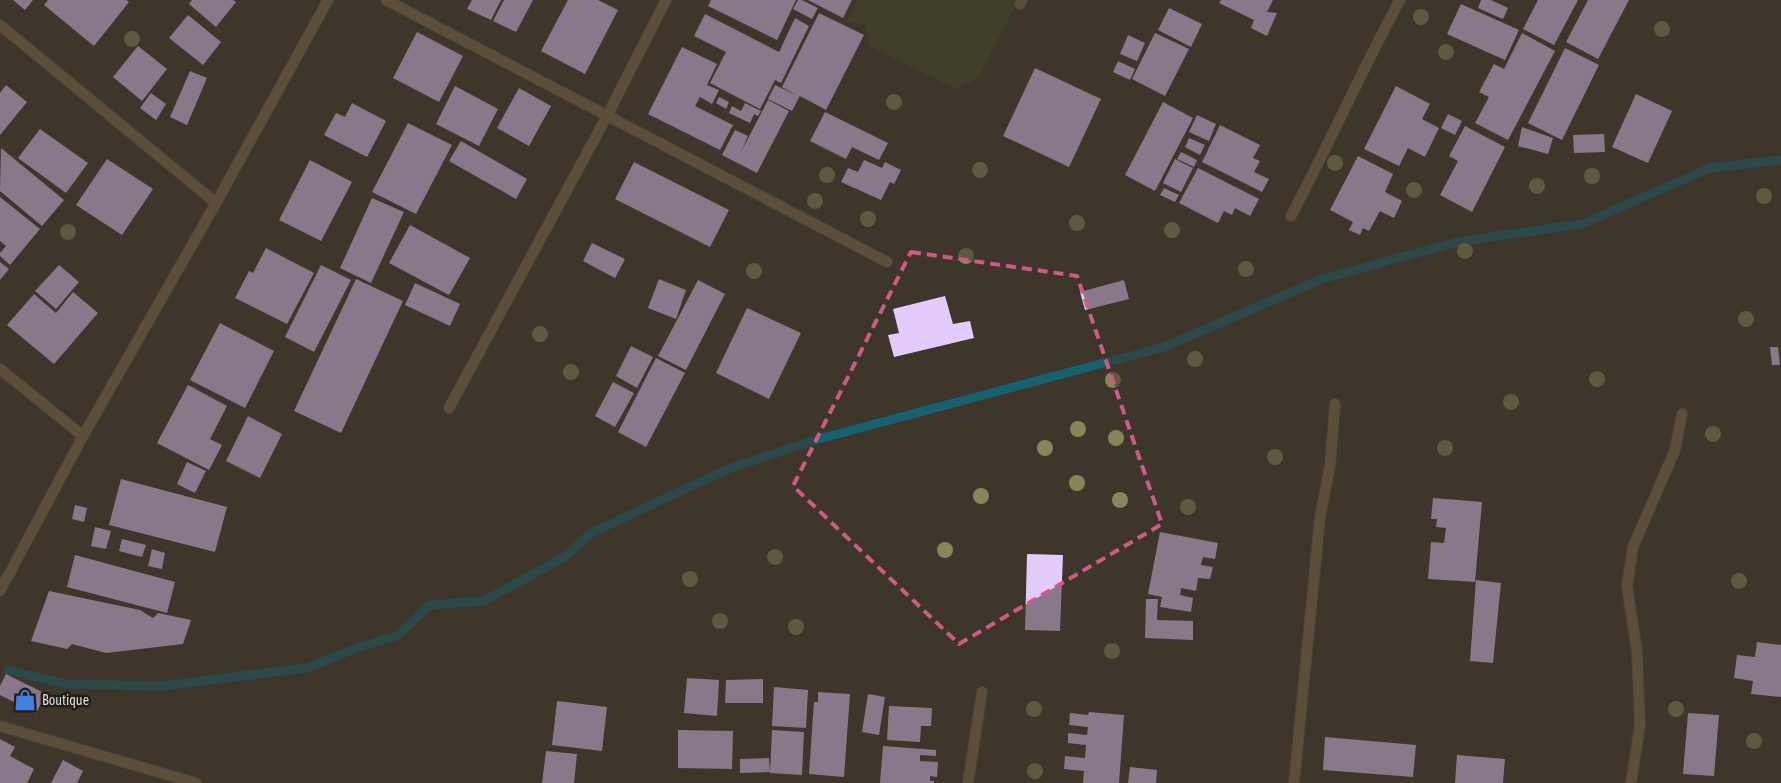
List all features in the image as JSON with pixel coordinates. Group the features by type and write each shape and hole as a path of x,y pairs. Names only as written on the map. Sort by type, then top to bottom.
{"street":[{"path":"0,591 83,436 216,203 328,0"},
{"path":"386,0 887,262"},
{"path":"449,408 607,116 666,0"},
{"path":"1291,216 1314,173 1374,47 1400,0"},
{"path":"0,25 216,203"},
{"path":"0,369 83,436"},
{"path":"1294,783 1320,517 1330,466 1336,404"},
{"path":"1631,783 1640,725 1637,652 1628,586 1633,547 1675,450 1682,414"},
{"path":"968,783 982,692"},
{"path":"0,726 196,783"}],"highlighted area":[{"path":"911,252 1077,276 1162,524 959,644 793,486"}],"green space":[{"path":"858,0 1018,0 978,78 956,89 869,46 866,25 846,20"}],"building":[{"path":"13,0 33,0 25,10"},
{"path":"48,0 126,0 129,2 94,46 44,5"},
{"path":"192,0 233,0 236,2 216,27 189,4"},
{"path":"472,0 501,0 491,20 467,9"},
{"path":"504,0 533,0 516,32 493,21"},
{"path":"568,0 598,0 618,10 585,74 541,51"},
{"path":"711,0 796,0 777,40 708,6"},
{"path":"798,0 818,8 812,19 793,9"},
{"path":"808,0 852,0 843,18"},
{"path":"1221,0 1273,0 1267,12 1277,13 1267,36 1251,28 1254,20 1219,3"},
{"path":"1481,0 1491,0 1508,8 1503,19 1478,8"},
{"path":"1538,0 1578,0 1554,45 1523,29"},
{"path":"1588,0 1629,0 1598,59 1566,42"},
{"path":"1461,4 1519,30 1505,60 1447,34"},
{"path":"1169,8 1202,24 1191,47 1158,30"},
{"path":"819,13 864,35 826,110 800,96 792,111 768,99 775,85 796,95 782,87"},
{"path":"705,14 779,52 795,18 809,26 781,83 775,80 760,109 710,83 726,52 694,36"},
{"path":"188,15 221,42 203,65 169,38"},
{"path":"417,32 463,56 439,102 393,78"},
{"path":"1155,33 1189,49 1165,96 1132,79"},
{"path":"1522,33 1555,51 1508,140 1475,123 1489,97 1479,92 1494,64 1504,69"},
{"path":"1128,35 1145,43 1137,61 1120,54"},
{"path":"138,46 167,69 142,101 113,77"},
{"path":"682,47 717,64 707,85 719,90 712,104 700,97 695,106 733,125 720,150 648,114"},
{"path":"1565,48 1599,65 1562,140 1528,123"},
{"path":"1118,61 1135,69 1130,80 1113,72"},
{"path":"1035,68 1101,99 1069,167 1003,136"},
{"path":"190,71 207,78 187,125 170,117"},
{"path":"6,85 27,102 0,135 0,93"},
{"path":"455,86 498,109 479,146 436,124"},
{"path":"1396,86 1430,104 1422,119 1439,128 1425,157 1408,148 1399,166 1364,149"},
{"path":"519,88 551,106 529,146 497,128"},
{"path":"151,93 166,104 156,120 140,108"},
{"path":"1636,94 1672,111 1648,163 1612,147"},
{"path":"719,97 729,102 726,109 716,103"},
{"path":"768,100 789,111 757,173 722,155 735,130 748,136 741,152"},
{"path":"1163,102 1193,118 1155,191 1125,175"},
{"path":"352,103 386,121 367,157 324,135 336,113 345,117"},
{"path":"745,103 761,111 758,116 754,114 750,123 729,113 732,106 741,111"},
{"path":"825,112 888,143 879,160 852,147 846,159 810,141"},
{"path":"1448,114 1462,121 1455,135 1441,128"},
{"path":"1197,115 1216,124 1209,141 1189,132"},
{"path":"408,123 452,145 416,214 372,192"},
{"path":"1220,125 1260,145 1253,158 1260,161 1254,172 1269,179 1262,192 1202,162"},
{"path":"1465,126 1505,147 1472,212 1440,195 1458,161 1449,156"},
{"path":"1522,127 1553,138 1548,154 1518,146"},
{"path":"40,129 88,163 66,193 18,158"},
{"path":"1604,134 1605,152 1574,153 1573,135"},
{"path":"1189,138 1205,145 1200,155 1185,147"},
{"path":"461,141 527,179 516,199 449,161"},
{"path":"1,148 64,200 42,226 0,191"},
{"path":"1181,152 1197,160 1194,167 1177,159"},
{"path":"1358,156 1393,174 1385,192 1402,201 1394,218 1380,211 1369,231 1363,228 1360,235 1349,230 1353,222 1330,210"},
{"path":"107,159 153,189 122,235 76,205"},
{"path":"1175,159 1193,168 1181,192 1163,183"},
{"path":"310,160 352,182 321,241 279,220"},
{"path":"864,160 882,168 885,162 901,170 894,184 890,182 881,200 841,182 848,168 858,172"},
{"path":"634,162 729,210 710,247 615,199"},
{"path":"1198,168 1259,199 1250,216 1235,208 1232,215 1224,211 1218,223 1179,203"},
{"path":"1164,188 1179,195 1175,202 1160,195"},
{"path":"0,197 40,229 10,265 0,256 0,253 6,246 0,241"},
{"path":"372,198 404,212 371,283 340,268"},
{"path":"410,225 470,258 449,295 389,263"},
{"path":"592,243 625,259 615,278 583,261"},
{"path":"266,248 314,273 287,324 235,298 249,271 253,273"},
{"path":"0,262 9,269 0,280"},
{"path":"59,265 79,282 56,309 35,291"},
{"path":"321,265 351,280 314,352 285,337"},
{"path":"356,279 403,301 341,433 294,411"},
{"path":"659,279 686,290 676,319 648,308"},
{"path":"698,280 725,294 686,370 658,356"},
{"path":"1124,280 1129,299 1085,310 1080,292"},
{"path":"415,283 460,304 450,326 405,305"},
{"path":"73,292 98,313 54,364 7,325 34,294 56,313"},
{"path":"945,296 953,324 970,321 974,338 894,357 888,335 899,333 893,309"},
{"path":"747,308 801,333 769,399 716,373"},
{"path":"220,323 274,351 245,408 190,380"},
{"path":"631,346 653,357 637,388 616,376"},
{"path":"1770,347 1778,347 1780,365 1772,365"},
{"path":"656,358 685,373 646,447 618,432"},
{"path":"613,382 634,393 615,427 595,416"},
{"path":"188,385 227,406 210,439 222,445 209,470 157,443"},
{"path":"248,416 282,434 260,478 226,461"},
{"path":"187,462 206,471 195,493 177,484"},
{"path":"121,479 227,507 215,552 109,525"},
{"path":"1433,498 1482,502 1475,582 1428,579 1431,542 1444,543 1446,528 1436,527 1437,519 1431,519"},
{"path":"75,505 87,508 84,522 72,519"},
{"path":"95,527 111,531 106,549 91,546"},
{"path":"1160,532 1218,543 1215,559 1203,557 1201,565 1213,567 1210,579 1198,578 1196,591 1181,588 1180,595 1193,598 1191,612 1160,607 1162,597 1148,594"},
{"path":"122,539 146,545 142,557 119,551"},
{"path":"152,549 165,553 162,569 148,566"},
{"path":"1027,554 1063,555 1060,631 1025,630"},
{"path":"75,555 175,582 167,613 67,587"},
{"path":"1476,580 1501,583 1493,663 1470,661"},
{"path":"49,591 140,610 153,618 158,613 191,620 183,644 106,653 72,644 67,649 31,641"},
{"path":"1146,599 1158,599 1157,620 1193,621 1193,640 1145,638"},
{"path":"1757,642 1781,645 1781,697 1751,694 1753,681 1734,678 1737,655 1755,657"},
{"path":"6,674 46,694 36,713 0,695 0,686"},
{"path":"687,678 719,680 717,716 684,713"},
{"path":"763,679 763,703 725,703 726,680"},
{"path":"774,687 808,690 806,728 772,726"},
{"path":"818,692 850,694 844,777 809,774 814,702 818,702"},
{"path":"868,694 885,697 879,735 862,732"},
{"path":"557,701 607,707 602,751 552,745"},
{"path":"889,706 932,708 931,726 921,726 920,742 887,740"},
{"path":"1089,712 1124,715 1119,783 1083,783 1084,771 1064,769 1065,756 1085,758 1086,745 1068,743 1068,733 1087,735 1088,727 1069,725 1070,713 1088,715"},
{"path":"1688,713 1719,715 1714,776 1683,774"},
{"path":"678,730 733,731 732,769 678,768"},
{"path":"772,730 804,732 802,775 770,773"},
{"path":"1325,737 1416,745 1413,777 1323,770"},
{"path":"0,739 15,747 10,756 34,769 27,783 0,783"},
{"path":"883,746 936,750 936,756 920,755 920,761 938,762 937,777 930,776 930,781 934,781 934,783 880,783"},
{"path":"546,751 577,754 574,783 542,783"},
{"path":"1457,755 1505,759 1503,783 1455,783"},
{"path":"769,758 770,772 740,773 740,759"},
{"path":"63,760 83,771 77,783 51,783"},
{"path":"1130,767 1157,770 1156,783 1128,783"}],"waterway":[{"path":"8,670 65,684 163,686 307,668 361,646 397,636 430,605 484,601 566,556 591,533 728,469 815,440 1164,347 1322,279 1457,242 1582,224 1710,168 1781,160"}],"place":[{"name":"Boutique","path":"25,700"}]}
